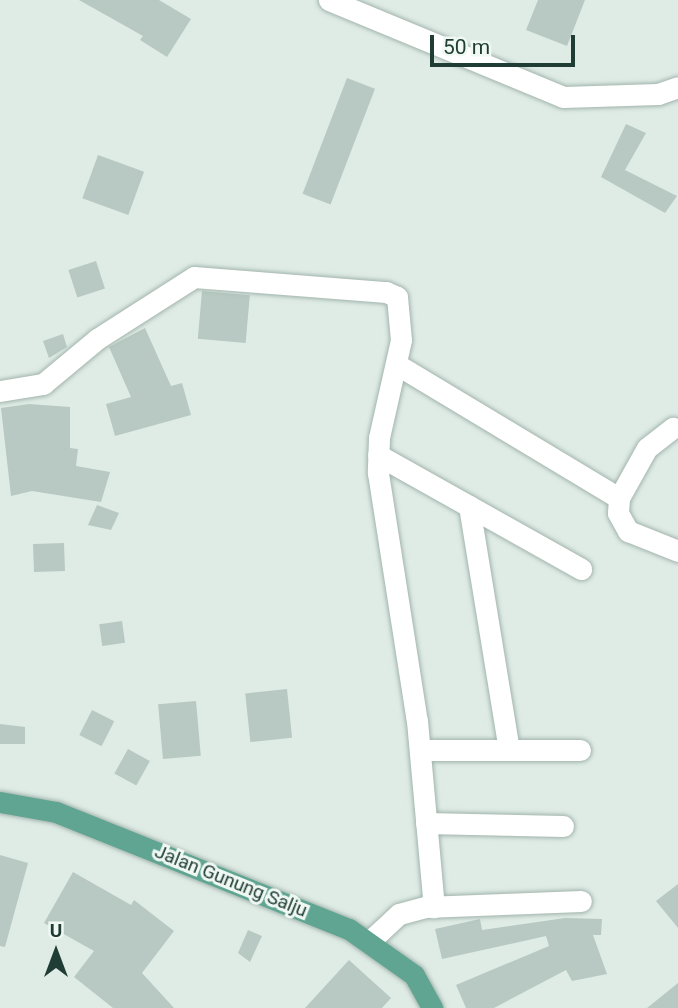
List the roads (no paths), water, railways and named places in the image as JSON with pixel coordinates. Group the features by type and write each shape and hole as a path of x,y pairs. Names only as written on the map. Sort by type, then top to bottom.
{"main road":[{"name":"Jalan Gunung Salju","path":"0,802 56,812 371,940 414,975 432,1008"}],"street":[{"path":"329,0 563,97 645,95 678,87"},
{"path":"0,391 43,384 97,339 205,275 386,292 397,298 401,308 396,363 378,455 420,750 434,907"},
{"path":"396,363 619,498"},
{"path":"673,428 648,448 619,498 618,513 628,531 675,544"},
{"path":"378,455 581,569"},
{"path":"469,506 509,750"},
{"path":"420,750 580,750"},
{"path":"426,823 563,826"},
{"path":"371,940 400,914 434,907 581,901"}]}
